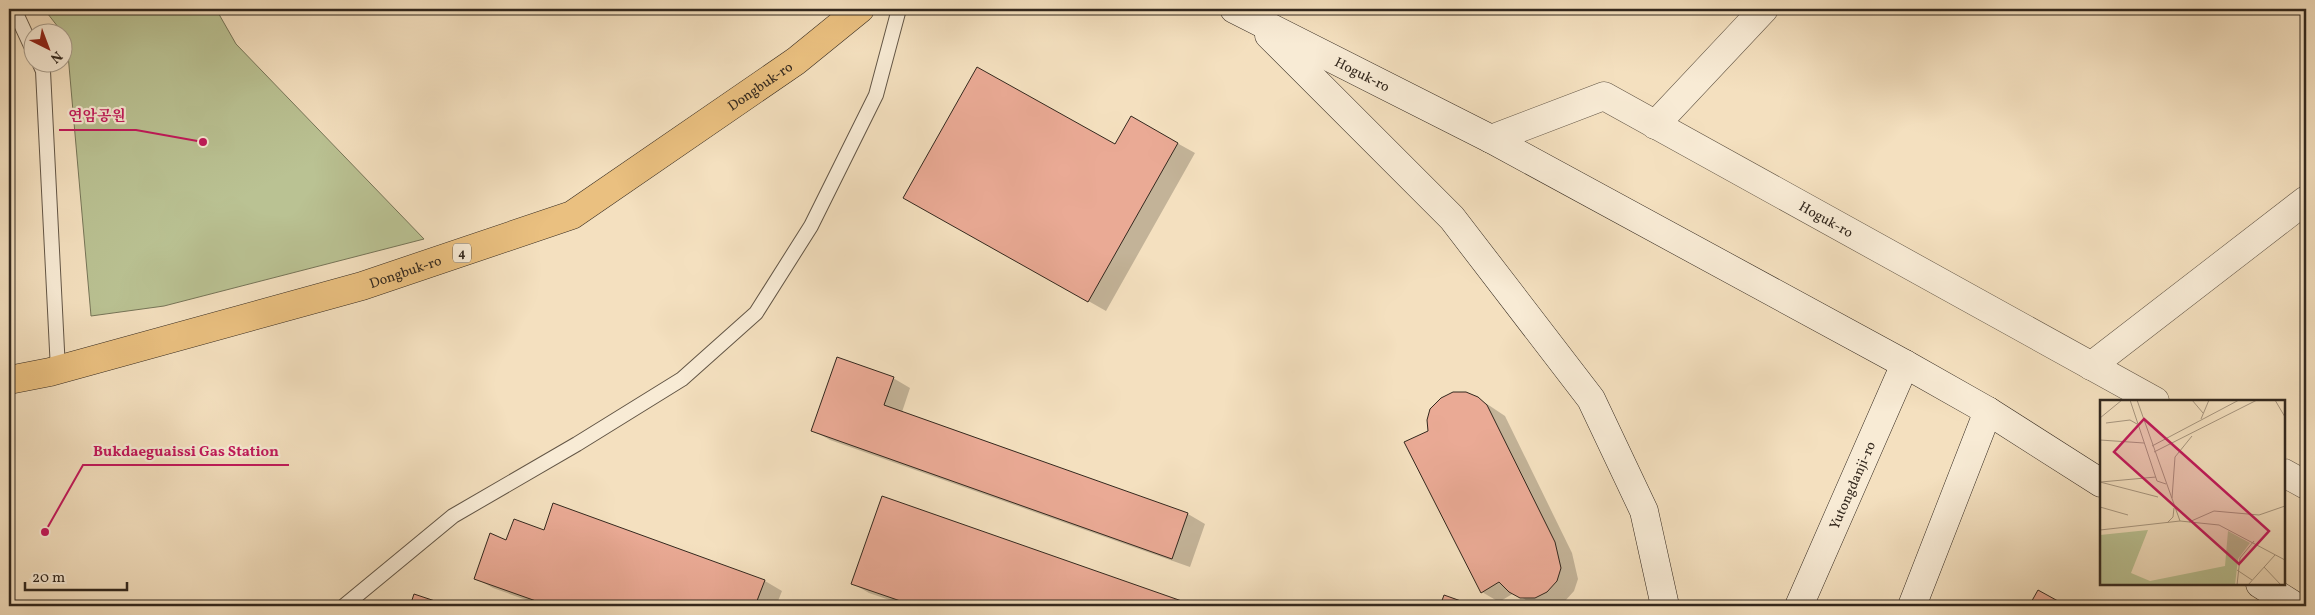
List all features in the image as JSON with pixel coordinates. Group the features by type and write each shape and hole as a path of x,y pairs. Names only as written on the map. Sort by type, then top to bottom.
{"main road":[{"name":"Dongbuk-ro","path":"9,380 58,370 362,286 572,215 796,61 860,9"},
{"path":"1655,125 1764,9"},
{"path":"1243,13 1452,218 1591,399 1644,511 1665,606"},
{"name":"Hoguk-ro","path":"1243,13 1491,139 1905,364 1988,411 2100,482"},
{"name":"Hoguk-ro","path":"1491,139 1604,96 2152,400"},
{"path":"2091,366 2306,200"},
{"name":"Yutongdanji-ro","path":"1799,606 1905,364"},
{"path":"1912,606 1988,411"},
{"path":"2285,474 2306,485"},
{"path":"2262,585 2295,606"}],"lane":[{"path":"14,9 22,26"},
{"path":"344,606 453,516 577,444 682,379 756,313 811,226 876,95 898,9"},
{"path":"43,72 58,370"}],"green space":[{"path":"44,9 216,9 236,44 424,239 164,306 91,316 70,72 72,72 72,22 54,22"}],"building":[{"path":"977,67 1115,144 1131,116 1178,143 1088,302 903,198"},
{"path":"837,357 894,377 884,405 1188,513 1172,559 811,431"},
{"path":"1453,392 1466,392 1478,397 1487,405 1555,542 1561,568 1557,581 1547,592 1535,598 1520,598 1509,592 1499,582 1481,593 1404,442 1428,431 1427,420 1430,409 1441,398"},
{"path":"882,496 1196,606 915,606 851,584"},
{"path":"553,503 765,580 755,606 550,606 474,579 490,533 506,540 514,519 544,530"},
{"path":"2038,590 2067,606 2029,606"},
{"path":"414,594 450,606 410,606"},
{"path":"1444,595 1475,606 1440,606"}],"place":[{"name":"연암공원","path":"203,142"},
{"name":"Bukdaeguaissi Gas Station","path":"45,532"}]}
